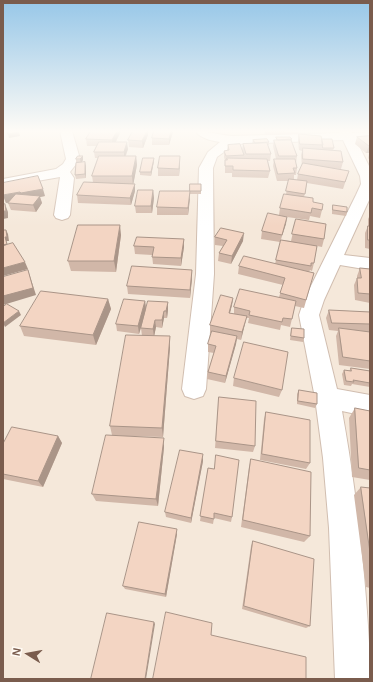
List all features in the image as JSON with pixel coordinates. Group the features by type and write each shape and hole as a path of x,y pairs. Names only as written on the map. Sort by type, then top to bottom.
{"street":[{"path":"3,183 60,172 68,168 71,163"},
{"path":"194,389 205,274 206,168 208,163"},
{"path":"359,675 337,458 327,398 309,315 314,300 335,259 368,184 361,163"},
{"path":"60,172 66,175 67,178 62,215"},
{"path":"335,259 370,264"},
{"path":"327,398 370,406"}],"shaded area":[{"path":"3,163 370,163 370,679 3,679"}],"building":[{"path":"76,163 85,163 85,174 75,175"},
{"path":"97,163 135,163 132,176 92,176"},
{"path":"142,163 153,163 151,172 140,172"},
{"path":"159,163 179,163 179,169 158,168"},
{"path":"225,163 268,163 270,171 233,170 233,166 225,166"},
{"path":"275,163 296,163 297,168 293,168 295,173 278,174"},
{"path":"303,163 349,171 345,182 298,174"},
{"path":"38,176 43,189 3,195 3,183"},
{"path":"289,179 307,181 305,194 286,191"},
{"path":"84,182 135,184 130,198 77,195"},
{"path":"190,184 201,184 201,191 190,191"},
{"path":"138,190 153,190 151,206 135,206"},
{"path":"160,191 190,191 188,208 157,207"},
{"path":"16,194 40,196 33,205 8,203"},
{"path":"284,194 313,198 313,202 323,204 322,210 312,208 311,213 280,208"},
{"path":"5,204 6,211 3,211 3,205"},
{"path":"333,205 347,207 347,212 333,210"},
{"path":"268,213 287,217 282,235 262,231"},
{"path":"296,219 326,224 324,239 292,234"},
{"path":"78,225 120,225 114,261 68,261"},
{"path":"368,226 370,226 370,240 368,240"},
{"path":"221,228 244,233 232,256 219,253 227,240 215,237"},
{"path":"3,230 6,230 7,237 5,237 7,244 3,245"},
{"path":"137,237 184,239 181,258 152,257 154,247 134,246"},
{"path":"281,240 317,246 314,263 311,263 311,266 276,260"},
{"path":"13,243 25,262 3,268 3,246"},
{"path":"244,256 314,273 306,300 280,293 285,278 239,266"},
{"path":"132,266 192,270 190,290 127,286"},
{"path":"360,268 370,269 370,294 358,293 357,278 361,278"},
{"path":"28,270 33,288 3,296 3,277"},
{"path":"240,289 296,301 292,319 283,318 282,322 249,315 250,311 234,307"},
{"path":"41,291 108,299 93,335 20,326"},
{"path":"221,295 233,298 229,313 247,316 242,332 210,325"},
{"path":"124,299 145,301 138,326 116,324"},
{"path":"148,301 168,302 162,320 155,320 153,329 141,328"},
{"path":"7,304 19,311 3,323 3,307"},
{"path":"329,310 370,312 370,324 332,323"},
{"path":"292,328 304,329 304,338 291,336"},
{"path":"339,328 370,332 370,361 343,357"},
{"path":"212,331 237,336 226,376 208,372 216,346 208,344"},
{"path":"126,335 170,336 162,428 110,426"},
{"path":"244,342 288,352 282,390 234,378"},
{"path":"351,368 370,371 370,383 353,380 354,382 346,381 344,370 351,371"},
{"path":"299,390 317,393 317,404 298,401"},
{"path":"219,397 256,401 255,446 216,441"},
{"path":"355,408 370,411 370,470 359,468"},
{"path":"266,412 310,420 310,463 262,454"},
{"path":"12,427 58,436 38,481 3,474 3,444"},
{"path":"106,435 164,438 156,499 92,494"},
{"path":"180,450 203,454 191,518 165,512"},
{"path":"216,455 239,460 232,517 214,513 214,519 200,516 208,468 214,469"},
{"path":"251,459 311,472 310,536 243,520"},
{"path":"361,487 370,488 370,552"},
{"path":"139,522 177,529 165,594 123,586"},
{"path":"253,541 314,559 310,626 244,606"},
{"path":"166,612 212,623 211,635 306,657 306,679 153,679"},
{"path":"107,613 154,622 145,679 91,679"}]}
